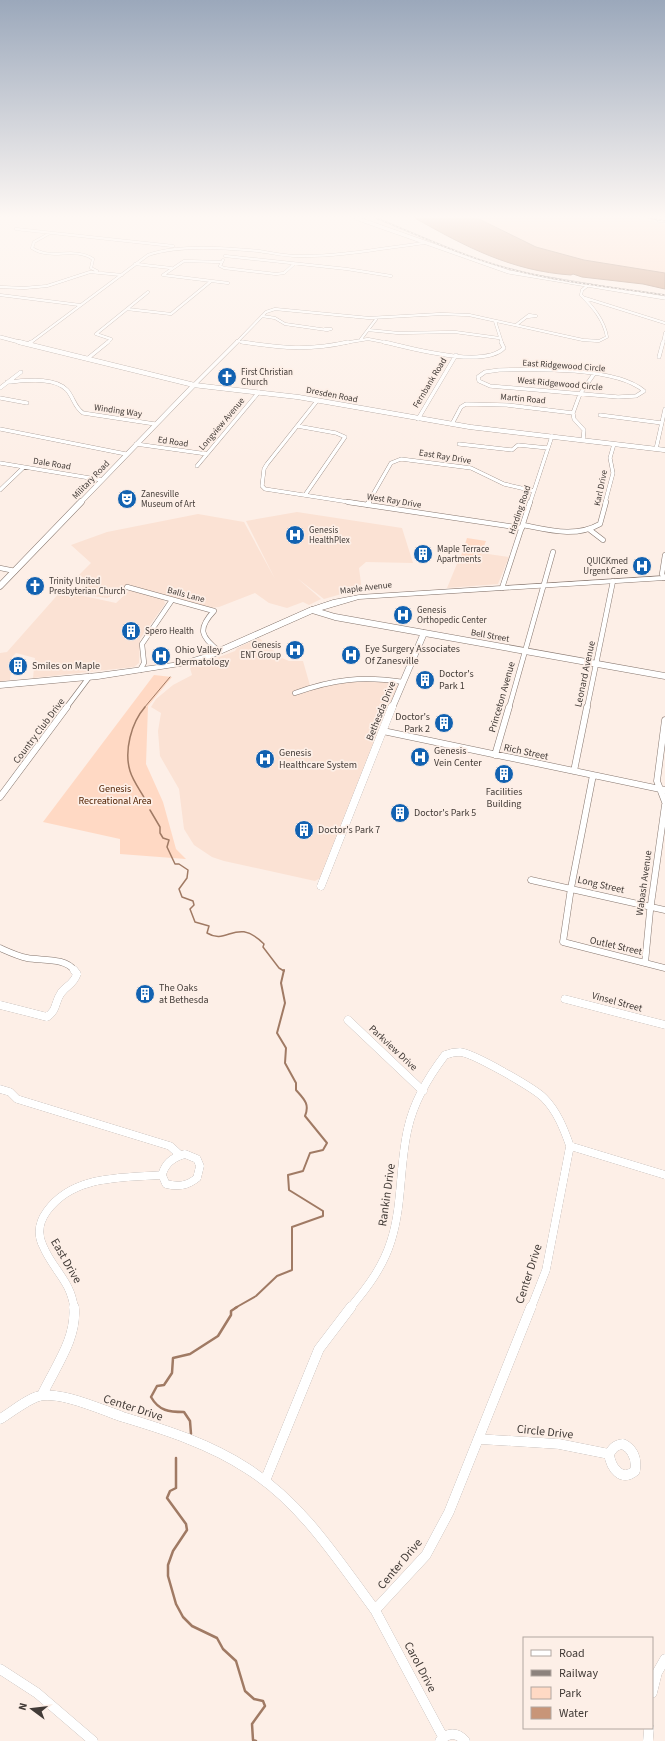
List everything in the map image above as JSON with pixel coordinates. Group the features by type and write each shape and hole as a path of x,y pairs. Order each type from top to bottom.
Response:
{"main road":[{"name":"Maple Avenue","path":"0,688 52,682 142,667 152,669 188,662 219,651 312,610 331,604 372,596 664,578"},
{"name":"Maple Avenue","path":"0,685 52,679 58,680"}],"street":[{"path":"34,299 80,305"},
{"path":"28,344 88,299"},
{"path":"87,359 112,339 96,334 139,299"},
{"path":"127,309 171,314 189,299"},
{"path":"194,384 268,310 280,308 377,318 454,314 516,325 588,342 604,340 607,334 594,308 584,299"},
{"path":"589,299 665,324"},
{"path":"262,316 275,318 285,324 325,329"},
{"path":"516,325 527,317"},
{"path":"361,339 377,318"},
{"path":"237,341 303,348 333,346 361,339 378,340 431,353 456,356 484,356 501,353 504,348 495,321"},
{"path":"368,330 398,333 455,332 500,338"},
{"path":"659,357 665,333"},
{"name":"Dresden Road","path":"0,338 194,384 259,392 452,424 665,450"},
{"name":"Fernbank Road","path":"418,419 456,356"},
{"name":"East Ridgewood Circle","path":"478,377 485,372 499,370 535,370 594,374 628,380 642,387 643,393"},
{"path":"0,388 21,372"},
{"path":"583,440 584,430 574,419 573,413 580,394 594,374"},
{"name":"West Ridgewood Circle","path":"478,377 481,383 490,386 629,397 643,393"},
{"name":"Winding Way","path":"7,382 56,384 67,390 77,408 83,413 155,424"},
{"name":"Military Road","path":"0,586 194,384"},
{"name":"Longview Avenue","path":"197,466 259,392"},
{"path":"0,398 27,403"},
{"path":"305,496 345,438 336,433 297,426 317,401"},
{"name":"Martin Road","path":"452,424 461,406 466,404 507,405 573,413"},
{"path":"656,449 663,424 665,409"},
{"path":"600,415 663,424"},
{"name":"West Ray Drive","path":"297,426 265,467 262,486 264,488 305,496 522,527"},
{"path":"0,429 32,434 55,441 102,451 126,454"},
{"name":"Harding Road","path":"502,588 552,436"},
{"name":"Ed Road","path":"136,444 207,454"},
{"path":"459,444 512,450 518,444 548,448"},
{"name":"Karl Drive","path":"590,530 600,524 603,517 613,473 610,458 614,444"},
{"name":"East Ray Drive","path":"367,505 391,463 397,460 409,459 471,468 501,483 534,491"},
{"name":"Dale Road","path":"0,463 102,480"},
{"path":"0,490 24,468"},
{"path":"522,527 567,532 590,530 603,540"},
{"name":"Princeton Avenue","path":"495,755 553,552"},
{"path":"664,578 662,574 665,555"},
{"path":"0,568 15,571"},
{"name":"Leonard Avenue","path":"574,771 613,581"},
{"name":"Balls Lane","path":"127,587 214,611 204,622 202,632 204,638 219,651"},
{"path":"142,667 142,644 146,636 172,600"},
{"path":"330,616 328,611 331,604"},
{"name":"Bell Street","path":"312,610 330,616 665,676"},
{"name":"Bethesda Drive","path":"321,886 424,633"},
{"name":"Country Club Drive","path":"0,796 90,676"},
{"path":"295,693 330,681 355,678 375,677 403,682"},
{"path":"665,720 657,781 658,789 663,794 665,802"},
{"name":"Rich Street","path":"383,731 665,790"},
{"path":"571,888 593,775"},
{"name":"Wabash Avenue","path":"646,963 651,907 665,805"},
{"name":"Long Street","path":"531,880 665,910"},
{"name":"Outlet Street","path":"571,888 562,942 665,968"},
{"path":"0,948 26,958 64,964 74,969 77,974 74,982 61,993 54,1012 48,1017 42,1017 0,1005"},
{"name":"Vinsel Street","path":"565,999 665,1025"},
{"name":"Parkview Drive","path":"348,1020 424,1090"},
{"name":"Rankin Drive","path":"265,1481 319,1349 328,1335 365,1291 388,1251 395,1225 408,1126 412,1113 445,1055 456,1052 466,1054 520,1080 539,1092 556,1111 562,1122 570,1146"},
{"path":"0,1089 10,1092 17,1099 170,1146 180,1155"},
{"path":"570,1146 665,1175"},
{"name":"Center Drive","path":"42,1395 61,1398 174,1435 221,1454 265,1481 306,1521 375,1610 426,1556 449,1512 546,1270 570,1146"},
{"path":"185,1154 197,1159 200,1170 195,1181 183,1186 172,1186 166,1184 162,1176 166,1164 180,1155 185,1154"},
{"name":"East Drive","path":"42,1395 67,1347 74,1312 70,1290 66,1279 44,1248 40,1239 39,1229 41,1220 46,1210 54,1201 67,1192 85,1184 162,1176"},
{"path":"0,1419 37,1396 42,1395"},
{"name":"Circle Drive","path":"478,1439 559,1444 609,1454"},
{"name":"Carol Drive","path":"375,1610 441,1739 453,1733 459,1735 465,1741"},
{"path":"653,1689 657,1673 665,1659"},
{"path":"0,1669 17,1678 47,1699 93,1741"},
{"path":"648,1741 649,1729"}],"shaded area":[{"path":"297,512 402,528 413,563 366,562 359,568 362,591 345,593 324,599 297,578 321,599 309,605 303,602 287,608 269,603 255,593 219,607 209,608 128,585 121,592 107,598 92,596 75,579 91,563 71,545 107,532 198,514 244,522 275,579 246,521"},
{"path":"481,553 509,557 498,584 447,588 459,559 478,562"},
{"path":"130,590 164,600 165,604 140,639 139,663 134,667 33,678 35,658 16,653 12,657 10,680 0,682 0,653 7,652 61,591 116,603"},
{"name":"Genesis Healthcare System","path":"259,638 282,658 289,661 303,661 311,689 357,679 396,683 398,685 380,726 379,734 322,877 315,881 224,861 212,857 194,845 184,829 179,789 160,756 158,731 161,713 151,707 156,699 173,685 192,675 190,668 235,651 237,648"}],"green space":[{"path":"467,538 486,541 479,559 461,556"},
{"name":"Genesis Recreational Area","path":"154,675 172,677 148,706 146,764 163,802 176,849 186,859 120,854 120,839 43,822"}],"waterway":[{"path":"144,708 170,677"},
{"path":"145,707 136,721 128,746 128,763 131,775 145,799"},
{"path":"150,810 160,827 160,833 163,838 169,840 167,847 175,864 179,864 188,870 187,878 179,889 182,897 193,901 194,905 190,909 195,922 209,926 207,933 214,936 239,932 246,932 254,936 264,944 263,947 279,968 284,971"},
{"path":"235,1308 256,1296 277,1276 292,1270 292,1227 323,1216 323,1211 289,1190 288,1175 303,1171 310,1153 323,1150 327,1143 305,1116 307,1108 304,1099 296,1090 296,1083 285,1063 286,1048 277,1033 285,1003 281,983 284,971"},
{"path":"191,1434 190,1421 184,1412 165,1410 157,1405 151,1397 157,1386 164,1385 172,1373 173,1358 190,1354 218,1336 231,1315 231,1311 237,1307"},
{"path":"176,1458 176,1488 170,1491 167,1498 186,1524 187,1530 173,1551 168,1565 168,1576 176,1604 183,1617 192,1626 217,1638 223,1649 236,1661 245,1691 254,1699 263,1701 265,1706 252,1724 253,1740 256,1741"}],"place":[{"name":"First Christian Church","path":"227,377"},
{"name":"Zanesville Museum of Art","path":"127,499"},
{"name":"Genesis HealthPlex","path":"295,535"},
{"name":"Maple Terrace Apartments","path":"423,554"},
{"name":"QUICKmed Urgent Care","path":"642,566"},
{"name":"Trinity United Presbyterian Church","path":"35,586"},
{"name":"Genesis Orthopedic Center","path":"403,615"},
{"name":"Spero Health","path":"131,631"},
{"name":"Genesis ENT Group","path":"295,650"},
{"name":"Eye Surgery Associates Of Zanesville","path":"351,655"},
{"name":"Ohio Valley Dermatology","path":"161,656"},
{"name":"Smiles on Maple","path":"18,666"},
{"name":"Doctor's Park 1","path":"425,680"},
{"name":"Doctor's Park 2","path":"444,723"},
{"name":"Genesis Vein Center","path":"420,757"},
{"name":"Genesis Healthcare System","path":"265,759"},
{"name":"Facilities Building","path":"504,774"},
{"name":"Doctor's Park 5","path":"400,813"},
{"name":"Doctor's Park 7","path":"304,830"},
{"name":"The Oaks at Bethesda","path":"145,994"}]}
